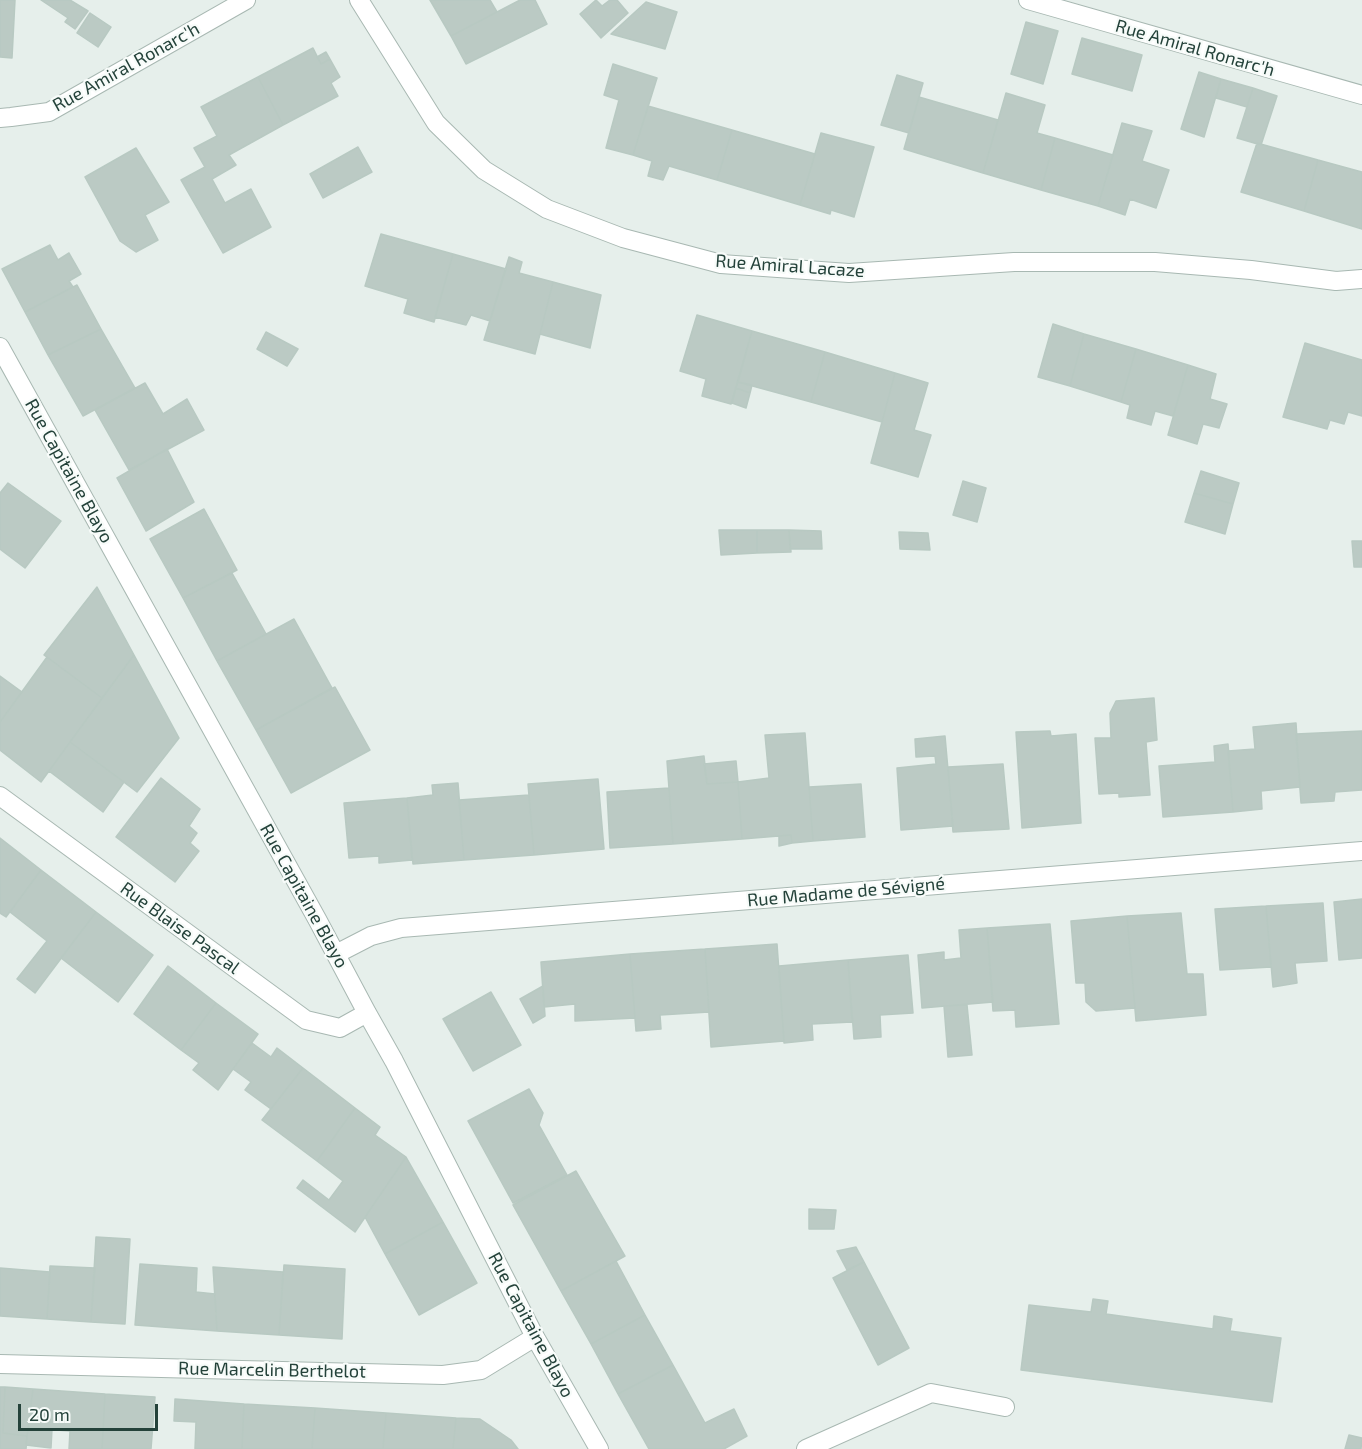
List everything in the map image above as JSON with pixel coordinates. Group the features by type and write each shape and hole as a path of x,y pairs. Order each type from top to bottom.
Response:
{"street":[{"name":"Rue Amiral Ronarc'h","path":"0,118 49,111 246,0"},
{"name":"Rue Amiral Lacaze","path":"359,0 436,123 484,170 547,209 623,238 722,264 849,273 1014,261 1143,262 1251,270 1336,281 1362,279"},
{"name":"Rue Amiral Ronarc'h","path":"1028,0 1362,95"},
{"name":"Rue Capitaine Blayo","path":"0,347 336,954 394,1061 534,1337 599,1449"},
{"name":"Rue Blaise Pascal","path":"0,796 306,1020 340,1028 367,1013"},
{"name":"Rue Madame de Sévigné","path":"336,954 371,936 401,928 1362,850"},
{"name":"Rue Marcelin Berthelot","path":"0,1364 443,1375 481,1370 534,1337"},
{"path":"806,1449 931,1393 1005,1407"}],"building":[{"path":"0,0 15,0 12,58 0,57"},
{"path":"41,0 70,0 88,11 75,29 65,22 68,18"},
{"path":"430,0 490,0 497,12 451,36"},
{"path":"520,0 535,0 547,24 466,64 451,36"},
{"path":"596,0 602,6 610,0 617,0 628,13 601,38 580,14"},
{"path":"646,2 677,12 665,49 611,34"},
{"path":"90,13 111,27 98,47 77,33"},
{"path":"1026,22 1058,31 1043,84 1011,74"},
{"path":"1082,38 1142,55 1132,91 1072,74"},
{"path":"313,48 321,64 330,59 340,77 331,83 338,96 283,125 258,77"},
{"path":"326,52 330,59 321,64 317,57"},
{"path":"613,64 657,78 633,155 606,148 619,100 604,95"},
{"path":"1199,72 1221,79 1204,137 1181,129"},
{"path":"897,75 923,83 909,133 881,125"},
{"path":"258,77 283,125 229,155 236,165 212,179 225,203 251,189 271,227 223,253 181,180 205,167 194,148 217,136 201,107"},
{"path":"1221,79 1253,88 1247,107 1216,98"},
{"path":"1253,88 1277,96 1261,145 1237,138"},
{"path":"1006,93 1045,105 1037,133 1055,138 1041,190 983,173"},
{"path":"919,97 998,120 983,173 904,149"},
{"path":"648,106 732,130 717,180 669,166 663,180 648,176 652,161 633,155"},
{"path":"1122,123 1152,131 1142,161 1169,170 1156,208 1130,199 1125,215 1098,206"},
{"path":"732,130 815,154 800,205 717,180"},
{"path":"821,133 874,147 854,217 831,210 830,214 800,205"},
{"path":"1055,138 1113,155 1098,206 1041,190"},
{"path":"1257,143 1318,160 1304,211 1241,192"},
{"path":"358,147 372,172 323,198 310,174"},
{"path":"136,148 169,202 145,215 158,240 136,252 120,241 85,177"},
{"path":"1318,160 1362,172 1362,229 1304,211"},
{"path":"381,234 453,254 434,322 404,313 408,299 365,286"},
{"path":"50,245 58,260 69,253 81,274 69,281 73,287 25,312 2,269"},
{"path":"453,254 506,269 490,321 471,315 466,325 435,317"},
{"path":"509,257 522,262 519,273 553,282 535,354 484,340"},
{"path":"553,282 601,295 590,348 540,334"},
{"path":"77,285 101,329 48,355 25,312"},
{"path":"697,315 752,331 731,404 702,396 706,379 680,371"},
{"path":"1053,324 1084,334 1070,386 1038,377"},
{"path":"101,329 135,388 83,416 48,355"},
{"path":"752,331 825,352 811,402 738,382"},
{"path":"266,332 298,349 287,366 257,349"},
{"path":"1084,334 1136,349 1121,402 1070,386"},
{"path":"1305,343 1362,360 1362,416 1348,412 1344,424 1330,420 1327,429 1283,417"},
{"path":"1136,349 1188,365 1173,416 1155,411 1151,425 1127,418 1130,405 1121,402"},
{"path":"825,352 895,373 882,422 811,402"},
{"path":"1188,365 1216,374 1210,399 1227,404 1219,428 1203,424 1197,444 1168,435"},
{"path":"895,373 928,383 914,430 931,435 918,477 871,463"},
{"path":"738,382 752,385 750,393 736,388"},
{"path":"145,383 163,414 187,399 204,430 129,470 95,410"},
{"path":"736,388 750,393 746,408 732,403"},
{"path":"167,449 194,502 146,531 117,478"},
{"path":"1201,471 1239,483 1233,504 1194,493"},
{"path":"963,481 986,488 977,522 953,515"},
{"path":"8,483 61,521 25,568 0,549 0,493"},
{"path":"1194,493 1233,504 1225,534 1185,522"},
{"path":"204,509 237,570 183,598 150,539"},
{"path":"719,530 757,530 757,553 721,555"},
{"path":"757,530 789,530 791,552 757,553"},
{"path":"789,530 821,531 822,549 790,549"},
{"path":"899,532 928,533 930,550 900,549"},
{"path":"1352,541 1362,541 1362,567 1354,567"},
{"path":"232,573 266,634 217,661 183,598"},
{"path":"97,587 134,655 102,698 44,655"},
{"path":"294,619 332,688 256,730 217,661"},
{"path":"134,655 179,738 137,792 70,742"},
{"path":"47,657 102,698 41,782 0,750 0,722"},
{"path":"0,676 22,692 0,722"},
{"path":"335,687 370,750 291,793 256,730"},
{"path":"1154,698 1157,740 1146,742 1150,795 1119,797 1119,793 1099,794 1095,738 1111,738 1110,713 1116,701"},
{"path":"1296,723 1300,787 1261,791 1262,809 1233,812 1228,751 1255,749 1253,727"},
{"path":"1050,731 1051,736 1076,734 1081,823 1022,828 1016,732"},
{"path":"1362,731 1362,790 1335,792 1334,801 1301,803 1296,734"},
{"path":"805,733 813,841 792,843 791,835 742,839 738,782 769,778 765,735"},
{"path":"945,736 953,826 901,830 897,768 936,764 935,756 916,757 915,739"},
{"path":"70,742 124,782 103,812 49,771"},
{"path":"1228,744 1233,812 1163,817 1159,766 1215,762 1214,746"},
{"path":"704,756 707,784 738,782 742,839 673,844 667,761"},
{"path":"736,761 738,782 707,784 704,764"},
{"path":"1003,764 1009,829 953,832 948,767"},
{"path":"161,778 200,809 189,826 197,833 190,843 199,851 175,882 116,837"},
{"path":"598,779 604,849 534,855 528,784"},
{"path":"458,783 464,860 413,864 407,798 433,795 432,785"},
{"path":"861,784 865,837 813,841 809,787"},
{"path":"669,788 673,844 610,848 607,792"},
{"path":"529,795 534,855 464,860 459,800"},
{"path":"407,798 412,860 379,863 379,856 349,858 344,803"},
{"path":"791,835 792,843 779,846 779,836"},
{"path":"0,838 41,870 6,917 0,913"},
{"path":"41,870 96,912 35,993 17,979 47,941 10,912"},
{"path":"1362,899 1362,958 1339,960 1334,902"},
{"path":"1323,903 1327,961 1295,963 1297,983 1273,987 1266,906"},
{"path":"1266,906 1271,967 1220,970 1215,909"},
{"path":"96,912 153,955 118,1002 61,958"},
{"path":"1181,913 1187,974 1203,974 1206,1015 1136,1021 1127,916"},
{"path":"1127,916 1135,1008 1096,1011 1086,1002 1085,983 1076,983 1071,921"},
{"path":"1050,924 1059,1024 1016,1027 1015,1010 993,1011 987,928"},
{"path":"987,928 993,1002 922,1008 918,955 944,952 944,960 961,958 959,930"},
{"path":"777,944 784,1041 711,1047 705,949"},
{"path":"705,949 709,1012 660,1015 661,1029 636,1031 630,954"},
{"path":"630,954 635,1018 575,1021 575,1004 544,1007 541,962"},
{"path":"908,955 913,1013 880,1015 881,1037 854,1039 848,960"},
{"path":"848,960 852,1022 812,1024 813,1040 784,1043 779,966"},
{"path":"168,966 216,1003 181,1050 134,1014"},
{"path":"543,986 545,1016 533,1023 520,999"},
{"path":"491,992 521,1045 473,1071 443,1019"},
{"path":"216,1003 258,1034 218,1090 193,1070 199,1063 181,1050"},
{"path":"967,1005 972,1055 948,1057 944,1006"},
{"path":"252,1043 271,1057 277,1048 303,1068 271,1109 245,1090 251,1082 233,1069"},
{"path":"303,1068 355,1108 317,1161 262,1120"},
{"path":"529,1089 543,1113 539,1125 567,1175 513,1203 468,1121"},
{"path":"355,1108 380,1127 375,1135 406,1157 355,1232 297,1188 303,1180 329,1200 343,1181 317,1161"},
{"path":"406,1157 443,1222 385,1254 365,1217"},
{"path":"576,1171 625,1256 561,1291 513,1205"},
{"path":"809,1209 836,1210 834,1229 809,1229"},
{"path":"443,1222 477,1283 419,1315 385,1254"},
{"path":"96,1237 130,1239 125,1324 91,1322"},
{"path":"856,1247 864,1262 847,1270 837,1251"},
{"path":"616,1261 645,1315 591,1344 561,1291"},
{"path":"864,1262 909,1348 878,1365 833,1278"},
{"path":"140,1264 197,1268 196,1292 215,1294 217,1331 135,1325"},
{"path":"284,1265 345,1269 342,1339 279,1335"},
{"path":"50,1266 95,1268 91,1322 47,1319"},
{"path":"213,1267 283,1272 279,1335 217,1331"},
{"path":"0,1268 50,1272 47,1319 0,1316"},
{"path":"1093,1299 1108,1301 1106,1314 1213,1329 1214,1316 1232,1319 1230,1331 1281,1338 1272,1402 1021,1370 1029,1305 1091,1312"},
{"path":"645,1315 673,1365 618,1394 591,1344"},
{"path":"673,1365 705,1423 734,1409 747,1436 724,1449 649,1449 618,1394"},
{"path":"0,1387 5,1387 3,1433 27,1436 26,1449 0,1449"},
{"path":"5,1387 33,1389 27,1436 3,1433"},
{"path":"33,1389 105,1394 102,1449 69,1449 70,1431 28,1428"},
{"path":"105,1394 155,1397 151,1449 102,1449"},
{"path":"175,1399 244,1404 242,1449 195,1449 196,1422 174,1421"},
{"path":"244,1404 315,1408 312,1449 242,1449"},
{"path":"315,1408 386,1413 383,1449 312,1449"},
{"path":"386,1413 456,1418 453,1449 383,1449"},
{"path":"456,1418 480,1419 511,1440 518,1449 453,1449"},
{"path":"28,1428 52,1429 51,1448 26,1445"},
{"path":"1349,1435 1362,1438 1361,1449 1345,1449"}]}
